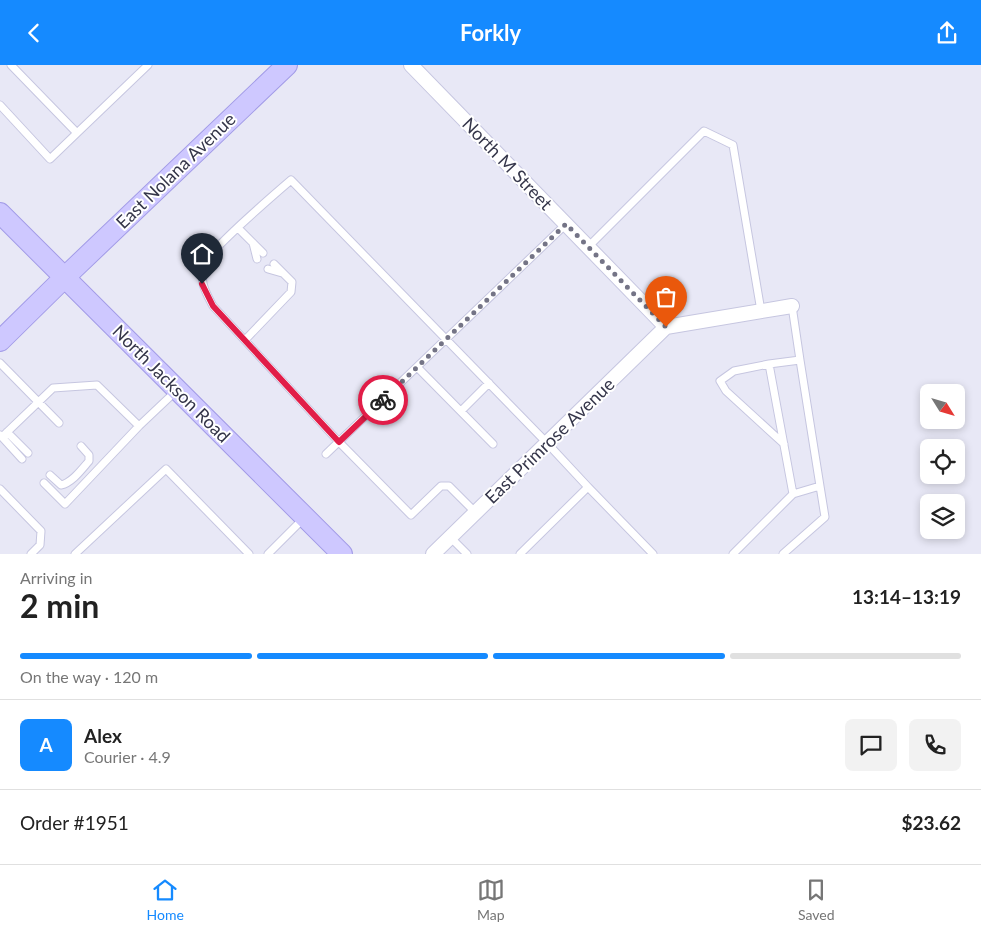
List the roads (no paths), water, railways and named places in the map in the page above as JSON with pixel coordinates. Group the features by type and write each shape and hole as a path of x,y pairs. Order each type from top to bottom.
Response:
{"main road":[{"name":"East Nolana Avenue","path":"0,341 288,65"},
{"name":"North Jackson Road","path":"0,213 342,554"}],"street":[{"name":"North M Street","path":"412,65 666,327"},
{"path":"666,327 792,306"},
{"name":"East Primrose Avenue","path":"434,554 666,327"}],"lane":[{"path":"11,65 77,133"},
{"path":"0,105 50,159 148,65"},
{"path":"588,247 704,131 733,145 761,311"},
{"path":"476,513 449,486 441,485 411,515 339,442 213,306 202,284 203,263 224,241 291,180 548,443 653,554"},
{"path":"326,455 566,224"},
{"path":"238,228 262,255"},
{"path":"244,340 291,292 292,282 272,265"},
{"path":"783,554 825,517 792,306"},
{"path":"784,444 726,391 720,381 734,371 800,360"},
{"path":"0,363 59,423"},
{"path":"769,364 793,494"},
{"path":"417,367 493,444"},
{"path":"461,411 489,383"},
{"path":"3,434 53,388 97,385 139,426"},
{"path":"44,483 65,504 139,426 177,390"},
{"path":"3,434 28,453"},
{"path":"3,434 22,459"},
{"path":"50,475 61,485 66,484 81,470 89,461 89,455 81,446"},
{"path":"75,554 166,469 249,554"},
{"path":"732,554 793,494 820,485"},
{"path":"520,554 588,487"},
{"path":"0,489 41,531 40,545 31,554"},
{"path":"268,554 305,517"},
{"path":"450,537 467,554"}]}
